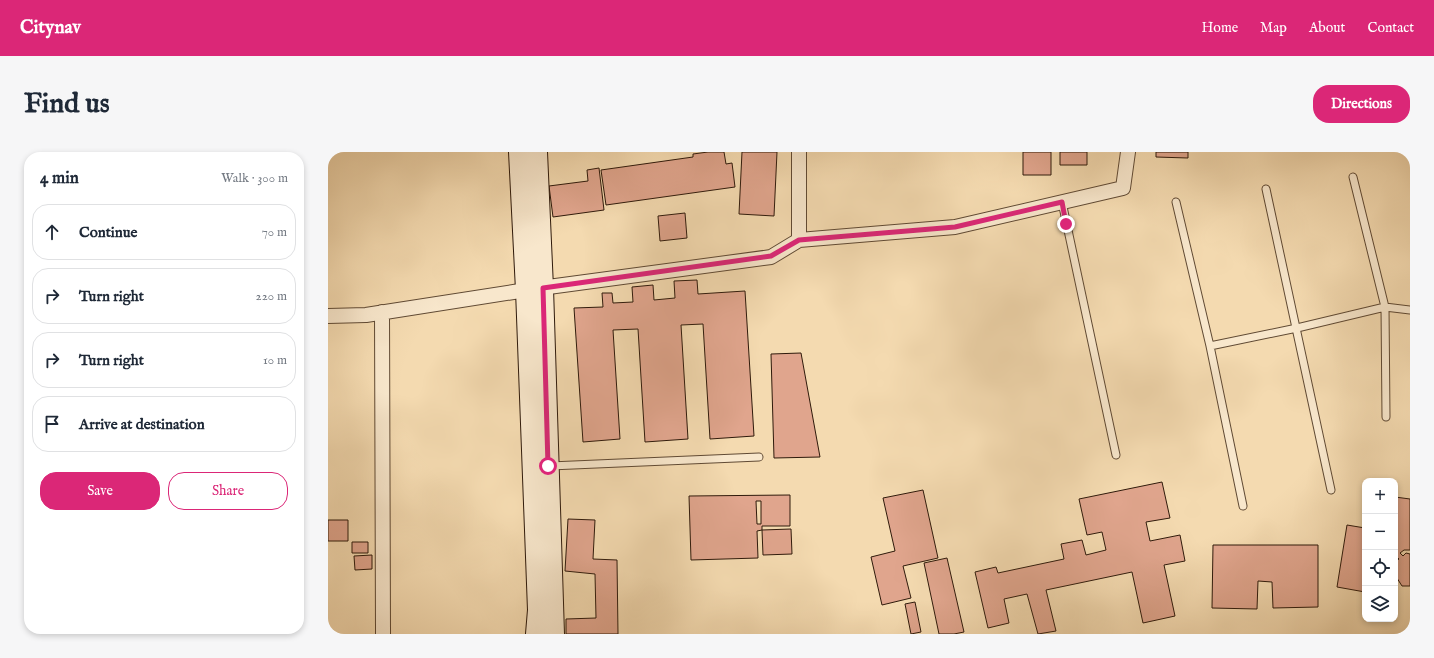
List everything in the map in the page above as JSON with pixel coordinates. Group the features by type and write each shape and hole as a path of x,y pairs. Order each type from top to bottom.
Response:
{"street":[{"path":"519,152 535,289 548,466 554,634"},
{"path":"536,152 535,289 538,602 536,634"},
{"path":"799,152 799,240"},
{"path":"328,316 366,315 535,289 771,256 799,240 955,227 1123,188 1128,152"},
{"path":"382,312 384,634"}],"lane":[{"path":"1353,177 1385,307 1386,417"},
{"path":"1266,189 1331,490"},
{"path":"1062,202 1116,455"},
{"path":"1176,202 1210,346 1243,506"},
{"path":"1210,346 1297,328 1385,307 1410,310"},
{"path":"548,466 758,457"}],"building":[{"path":"724,152 726,164 732,163 735,187 606,205 601,170 693,157 693,154"},
{"path":"742,152 777,152 774,216 739,214"},
{"path":"1023,152 1051,152 1051,175 1023,175"},
{"path":"1060,152 1087,152 1087,165 1060,165"},
{"path":"1156,152 1188,152 1188,158 1156,157"},
{"path":"599,168 604,210 553,217 549,186 588,181 587,170"},
{"path":"685,213 687,238 660,241 658,216"},
{"path":"697,280 698,294 745,291 754,436 710,439 703,324 681,325 688,439 645,442 638,329 613,330 620,439 583,442 574,308 603,307 602,293 612,293 613,303 633,302 632,287 653,285 654,300 675,298 674,281"},
{"path":"801,353 820,457 774,458 771,354"},
{"path":"1162,482 1170,518 1146,522 1150,541 1180,535 1185,561 1164,565 1175,616 1143,623 1132,572 1046,590 1056,631 1038,634 1027,594 1004,599 1009,623 988,628 975,572 996,567 998,573 1064,559 1061,544 1082,540 1086,555 1106,550 1102,532 1087,535 1079,499"},
{"path":"923,490 938,558 903,566 911,598 882,605 871,557 895,551 883,498"},
{"path":"790,495 790,526 762,526 762,530 757,531 758,558 691,560 689,496","holes":["756,501 761,501 761,524 757,524"]},
{"path":"1398,497 1410,499 1410,550 1404,550 1400,553 1403,556 1406,553 1410,554 1410,586 1402,586 1398,580"},
{"path":"568,519 595,520 593,559 617,560 618,634 566,634 566,619 596,618 595,574 565,571"},
{"path":"328,520 348,520 348,541 328,541"},
{"path":"1347,525 1362,528 1362,591 1337,587"},
{"path":"791,529 792,554 763,555 762,530"},
{"path":"352,542 368,542 368,553 352,553"},
{"path":"1213,545 1318,545 1318,607 1273,608 1272,582 1258,581 1257,609 1212,608"},
{"path":"372,555 372,569 355,570 354,556"},
{"path":"947,558 964,632 939,634 924,563"},
{"path":"915,602 921,632 911,634 905,604"}],"route":[{"path":"548,466 543,288 771,256 799,240 955,227 1062,202 1066,224"}]}
